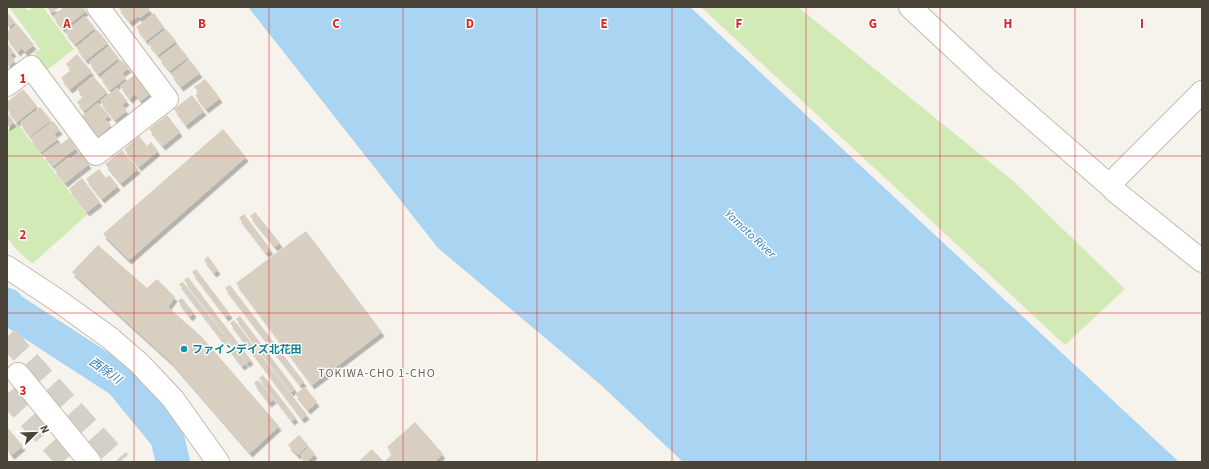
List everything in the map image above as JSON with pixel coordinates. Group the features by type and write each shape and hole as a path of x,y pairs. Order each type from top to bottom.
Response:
{"street":[{"path":"7,85 31,68 96,154 167,99 98,7"},
{"path":"910,7 986,78 1116,192 1202,261"},
{"path":"1109,185 1200,99"},
{"path":"7,267 60,302 110,338 139,363 173,399 218,462"},
{"path":"18,374 90,462"}],"green space":[{"path":"9,7 24,7 28,11 34,7 43,7 74,49 47,70 34,53 40,49"},
{"path":"701,7 798,7 1012,180 1125,289 1065,345"},
{"path":"17,123 87,215 32,264 14,247 7,237 7,131"}],"water":[{"name":"Yamato River","path":"248,7 690,7 1179,462 683,462 601,385 438,248"}],"building":[{"path":"47,7 60,7 51,13"},
{"path":"64,7 71,7 72,9 74,7 83,7 86,11 63,29 53,16"},
{"path":"118,7 148,7 150,10 140,18 138,16 130,22"},
{"path":"7,12 15,22 7,28"},
{"path":"154,13 164,27 146,41 136,27"},
{"path":"85,16 95,28 75,44 65,32"},
{"path":"17,24 34,45 25,52 22,48 18,52 7,38 7,32"},
{"path":"166,29 176,41 158,55 148,43"},
{"path":"97,30 108,43 86,60 76,47"},
{"path":"7,43 14,52 10,55 15,61 7,67"},
{"path":"177,44 188,57 170,71 159,58"},
{"path":"109,46 119,58 98,74 89,62"},
{"path":"77,54 92,72 70,89 61,78 71,70 66,64"},
{"path":"189,59 200,73 181,87 171,74"},
{"path":"121,60 129,68 122,73 126,78 110,90 100,77"},
{"path":"137,73 152,92 141,101 135,94 130,99 120,86"},
{"path":"93,76 107,92 84,111 77,102 83,97 77,89"},
{"path":"205,79 220,98 206,109 195,95 199,93 194,87"},
{"path":"117,88 127,101 122,105 127,111 115,120 100,101"},
{"path":"23,89 37,106 17,122 7,109 7,102"},
{"path":"192,95 204,111 186,125 174,109"},
{"path":"98,103 109,115 105,119 111,125 99,136 82,116"},
{"path":"40,107 51,120 30,136 20,123"},
{"path":"7,113 14,122 7,127"},
{"path":"167,115 180,132 163,146 149,129"},
{"path":"53,121 60,130 54,134 58,139 41,152 30,138"},
{"path":"223,129 246,157 129,260 103,234"},
{"path":"139,136 147,146 151,142 158,151 139,167 124,149"},
{"path":"69,138 76,148 53,166 43,154 58,143 60,145"},
{"path":"122,150 138,169 121,183 105,164"},
{"path":"80,152 89,164 65,183 54,169 69,157 71,159"},
{"path":"99,169 106,178 109,175 118,186 102,199 86,179"},
{"path":"82,178 100,202 87,212 69,189"},
{"path":"255,212 280,243 275,247 250,216"},
{"path":"244,214 271,250 266,253 239,218"},
{"path":"306,231 382,332 312,385 236,283"},
{"name":"ファインデイズ北花田","path":"98,245 147,288 157,279 175,297 168,307 201,336 279,426 250,453 171,362 72,272"},
{"path":"208,256 218,270 214,273 204,260"},
{"path":"196,269 230,314 226,317 192,272"},
{"path":"188,277 251,360 247,363 184,280"},
{"path":"183,282 246,363 242,366 179,284"},
{"path":"230,285 304,382 300,385 225,288"},
{"path":"182,298 194,313 190,317 178,301"},
{"path":"240,316 295,389 291,392 236,319"},
{"path":"234,320 307,415 302,419 230,323"},
{"path":"263,375 296,418 292,421 259,378"},
{"path":"258,380 274,399 269,403 254,383"},
{"path":"305,387 317,402 308,410 295,394"},
{"path":"415,422 443,454 434,462 384,462 392,454 387,447"},
{"path":"7,427 23,446 12,455 7,449"},
{"path":"299,435 308,445 298,455 288,445"},
{"path":"309,447 315,454 306,462 300,455"},
{"path":"372,449 384,462 358,462"}],"waterway":[{"name":"西除川","path":"7,305 10,309 121,381 167,437 173,462"}],"tunnel":[{"path":"7,337 120,462"},
{"path":"7,394 68,462"}],"place":[{"name":"ファインデイズ北花田","path":"184,349"}],"district":[{"name":"TOKIWA-CHO 1-CHO","path":"377,373"}]}
